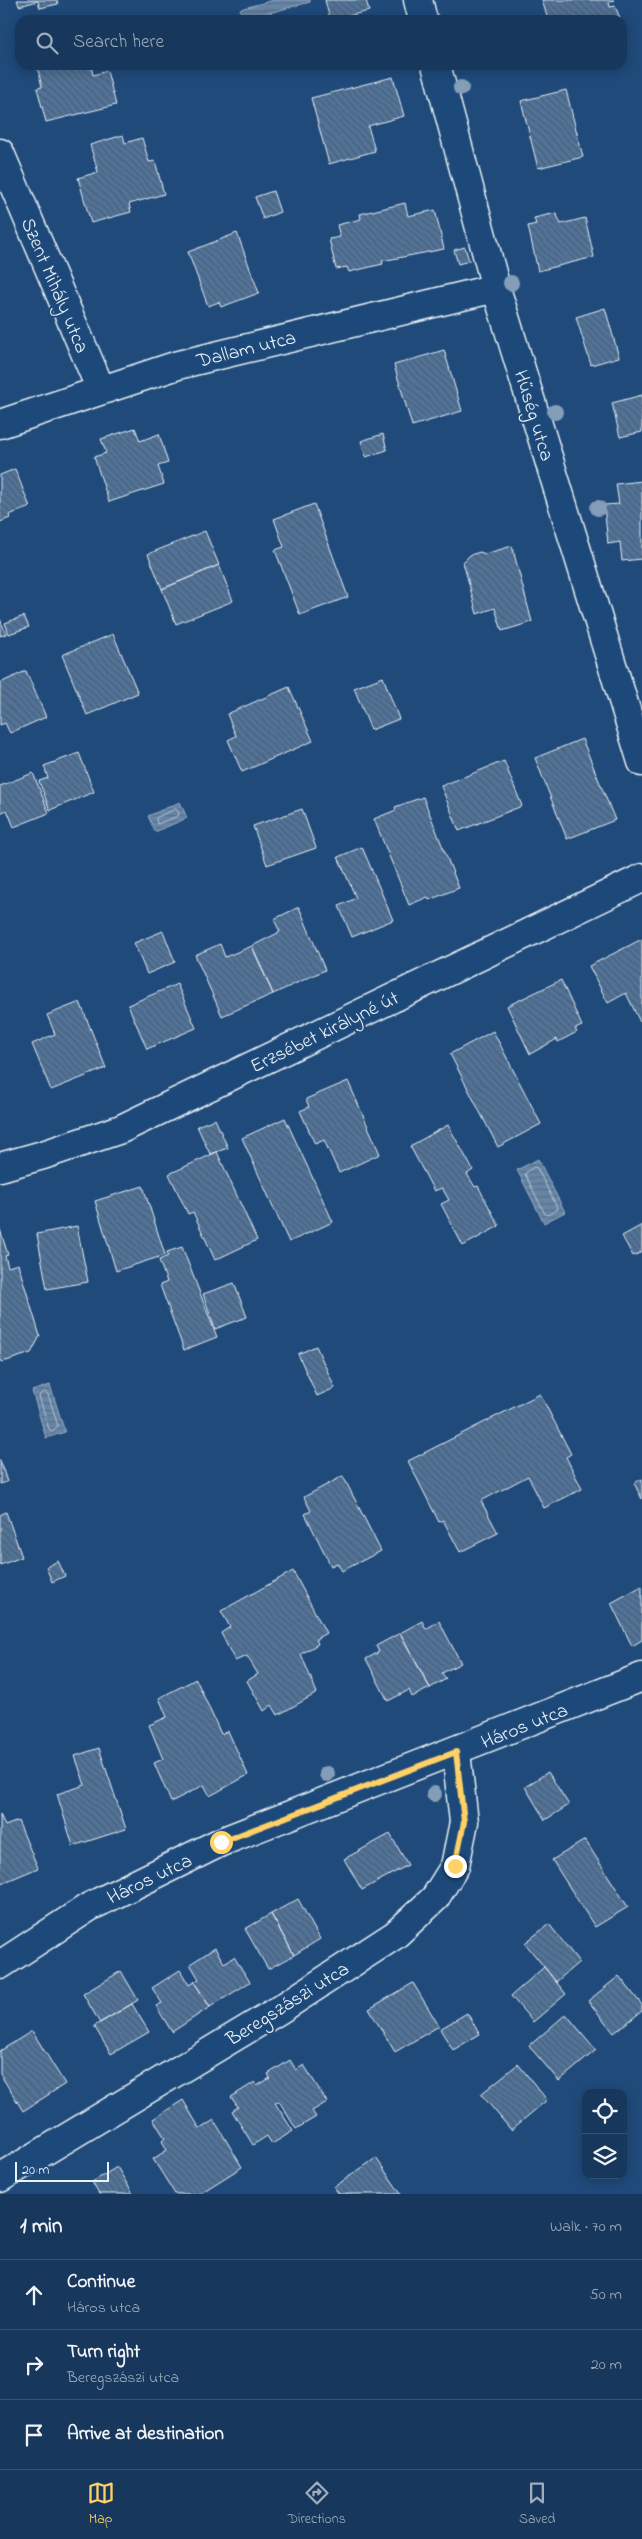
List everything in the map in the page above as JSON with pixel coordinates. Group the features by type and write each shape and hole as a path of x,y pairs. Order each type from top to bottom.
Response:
{"street":[{"path":"418,0 422,15"},
{"name":"Hűség utca","path":"437,70 496,288 642,762"},
{"name":"Szent Mihály utca","path":"0,153 100,390"},
{"name":"Dallam utca","path":"0,424 178,364 496,288"},
{"name":"Erzsébet királyné út","path":"0,1167 43,1155 121,1128 642,878"},
{"name":"Háros utca","path":"0,1964 89,1907 221,1842 642,1678"},
{"name":"Beregszászi utca","path":"0,2178 279,2010 395,1935 435,1898 455,1866 464,1822 456,1752"}],"water":[{"path":"274,0 310,0 310,2 262,15 242,15 240,9"},
{"path":"180,802 187,818 155,832 148,816"},
{"path":"538,1159 565,1212 544,1223 517,1170"},
{"path":"50,1385 65,1432 46,1438 32,1391"}],"building":[{"path":"17,0 57,0 58,4 40,8 38,1 19,6"},
{"path":"325,0 366,0 369,11 352,15 329,15"},
{"path":"542,0 614,0 609,2 610,7 615,6 619,15 546,15"},
{"path":"38,70 92,70 93,75 107,71 116,105 46,122 37,88 42,87"},
{"path":"393,77 404,116 368,126 375,151 329,164 311,98"},
{"path":"566,90 583,157 538,168 521,101"},
{"path":"123,135 125,143 142,138 149,162 155,161 164,194 129,204 131,212 91,223 78,178 98,172 90,145"},
{"path":"273,191 280,212 263,219 255,197"},
{"path":"405,203 408,216 435,210 444,249 382,261 383,264 349,272 347,267 336,269 329,239 340,237 337,225 361,219 360,214"},
{"path":"556,213 561,224 585,218 594,257 538,271 528,226 536,224 534,218"},
{"path":"237,233 259,293 221,307 219,302 208,306 188,252"},
{"path":"465,247 469,261 458,264 454,250"},
{"path":"605,308 619,357 591,365 576,317"},
{"path":"444,350 462,411 412,426 394,365"},
{"path":"642,395 642,432 620,437 612,403"},
{"path":"135,428 140,441 159,434 168,463 158,466 164,484 109,502 94,457 106,453 101,439"},
{"path":"383,434 387,450 366,457 361,441"},
{"path":"15,469 30,507 9,515 10,518 0,522 0,475"},
{"path":"642,481 642,559 622,561 620,542 608,544 604,505 619,504 616,484"},
{"path":"314,504 348,597 300,615 275,550 284,547 274,519"},
{"path":"205,531 219,565 162,589 148,554"},
{"path":"512,546 532,622 502,631 495,608 477,614 463,562 470,555 480,552 485,554"},
{"path":"219,565 233,601 176,624 162,589"},
{"path":"24,616 29,627 9,634 5,623"},
{"path":"0,619 6,634 0,636"},
{"path":"113,634 138,693 87,715 62,655"},
{"path":"26,671 46,717 10,733 5,723 0,725 0,683"},
{"path":"383,677 399,719 371,730 354,688"},
{"path":"289,687 313,741 242,772 228,740 236,736 227,714"},
{"path":"582,739 615,820 567,839 535,758"},
{"path":"79,753 94,792 50,810 39,781 48,778 44,766"},
{"path":"504,761 522,806 459,831 441,786"},
{"path":"33,773 49,813 14,827 7,810 0,813 0,786"},
{"path":"423,797 459,888 429,900 428,897 409,905 374,819 396,810 395,807"},
{"path":"302,809 316,848 267,865 253,826"},
{"path":"362,847 393,920 352,937 339,906 356,898 338,857"},
{"path":"299,907 325,970 273,994 252,946 280,932 274,919"},
{"path":"163,931 175,962 147,974 134,943"},
{"path":"642,939 642,1021 640,1022 626,993 608,1003 589,966"},
{"path":"220,944 225,957 252,946 273,994 222,1016 195,955"},
{"path":"561,980 582,1026 575,1029 577,1032 558,1042 557,1039 530,1054 507,1006"},
{"path":"177,984 196,1028 147,1049 128,1005"},
{"path":"80,1002 106,1068 51,1090 32,1044 55,1034 47,1015"},
{"path":"493,1031 541,1124 498,1147 450,1054"},
{"path":"348,1081 380,1154 339,1173 324,1140 315,1144 300,1111 309,1107 306,1099"},
{"path":"285,1118 333,1222 289,1242 242,1138"},
{"path":"215,1119 228,1148 210,1154 197,1126"},
{"path":"448,1125 473,1170 467,1174 475,1187 478,1186 499,1226 463,1246 441,1204 449,1200 442,1188 434,1191 410,1146"},
{"path":"217,1152 257,1240 215,1260 193,1212 188,1214 169,1174"},
{"path":"143,1186 165,1255 116,1271 95,1201"},
{"path":"642,1225 642,1252 633,1256 622,1236"},
{"path":"77,1226 88,1282 47,1289 37,1234"},
{"path":"0,1229 8,1255 5,1256 8,1267 18,1264 40,1336 31,1353 3,1362 0,1361"},
{"path":"182,1247 217,1337 184,1350 160,1285 167,1282 159,1260 168,1256 167,1252"},
{"path":"234,1283 247,1317 215,1329 203,1294"},
{"path":"316,1346 335,1388 317,1396 298,1354"},
{"path":"540,1394 571,1454 566,1457 582,1489 544,1508 528,1476 481,1501 498,1533 460,1552 443,1520 439,1522 408,1461"},
{"path":"0,1460 7,1482 0,1484"},
{"path":"343,1476 381,1551 342,1571 337,1563 331,1566 305,1514 311,1511 304,1497"},
{"path":"642,1479 642,1499 634,1483"},
{"path":"6,1512 22,1557 0,1565 0,1515"},
{"path":"58,1561 65,1576 52,1582 46,1567"},
{"path":"293,1571 326,1633 316,1639 318,1644 301,1654 317,1693 278,1715 272,1705 264,1711 247,1681 258,1674 247,1656 235,1661 221,1633 230,1627 221,1611"},
{"path":"642,1586 642,1640 632,1646 611,1603"},
{"path":"422,1621 426,1629 439,1621 461,1663 442,1673 446,1679 430,1688 400,1633"},
{"path":"400,1633 430,1688 412,1697 409,1690 388,1701 366,1659 379,1652 376,1646"},
{"path":"196,1679 221,1734 228,1731 248,1775 210,1796 204,1785 171,1802 154,1763 163,1759 149,1725 167,1717 159,1698"},
{"path":"99,1748 126,1829 73,1846 57,1794 85,1785 75,1756"},
{"path":"548,1772 569,1805 545,1820 525,1787"},
{"path":"0,1814 5,1826 18,1821 38,1868 0,1884"},
{"path":"390,1834 408,1865 362,1890 344,1859"},
{"path":"585,1840 628,1907 595,1927 552,1860"},
{"path":"298,1899 320,1939 294,1955 271,1914"},
{"path":"271,1914 294,1955 268,1969 245,1929"},
{"path":"549,1924 579,1962 556,1982 525,1943"},
{"path":"215,1948 224,1963 234,1957 250,1982 210,2007 194,1982 199,1979 190,1964"},
{"path":"544,1967 566,1994 533,2022 511,1996"},
{"path":"180,1970 189,1985 194,1982 210,2007 172,2032 156,2006 162,2003 152,1988"},
{"path":"121,1971 138,2000 100,2023 83,1994"},
{"path":"619,1976 642,2005 642,2011 614,2033 588,2001"},
{"path":"413,1983 439,2026 395,2052 369,2009"},
{"path":"132,2004 149,2032 111,2054 94,2026"},
{"path":"467,2013 480,2034 453,2050 440,2029"},
{"path":"566,2014 596,2050 559,2081 529,2046"},
{"path":"32,2031 65,2084 23,2111 0,2074 0,2051"},
{"path":"290,2060 296,2070 304,2065 327,2102 312,2111 316,2117 296,2129 279,2101 275,2103 293,2131 272,2144 267,2136 253,2145 232,2111 238,2107 231,2097 255,2082 257,2086 270,2078 268,2074"},
{"path":"518,2064 547,2100 511,2130 481,2094"},
{"path":"183,2100 200,2129 214,2120 242,2167 199,2194 175,2194 153,2159 167,2150 162,2141 165,2138 153,2119"},
{"path":"376,2158 401,2194 339,2194 334,2187"},
{"path":"117,2167 133,2194 99,2194 92,2182"}],"route":[{"path":"221,1842 456,1752 464,1822 455,1866"}]}
